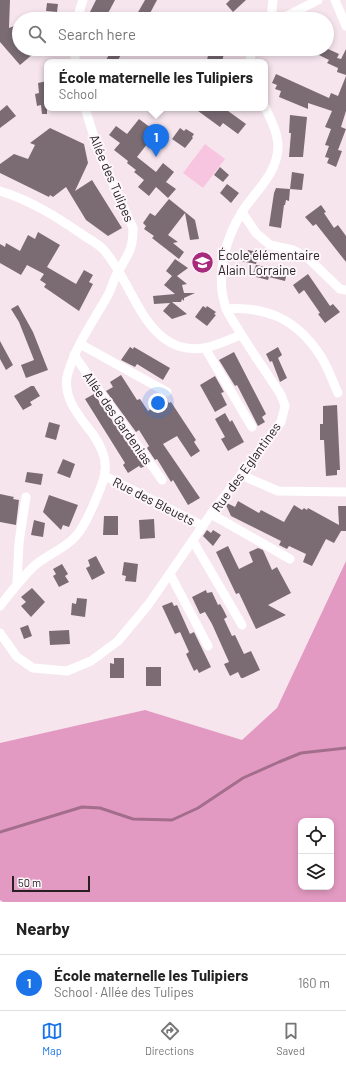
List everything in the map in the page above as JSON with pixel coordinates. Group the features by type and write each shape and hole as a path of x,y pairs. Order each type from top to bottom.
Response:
{"street":[{"path":"79,12 83,0"},
{"path":"272,12 273,0"},
{"path":"295,12 318,0"},
{"path":"335,0 346,26"},
{"name":"Allée des Tulipes","path":"86,111 98,150 133,228 133,240 129,256 119,270 112,286 74,355 67,374 68,391 72,406 98,441 104,456 106,476"},
{"name":"Rue des Eglantines","path":"0,633 17,657 33,668 68,671 91,661 118,641 148,605 211,514 281,422 285,406 281,395 226,309 221,289 222,269 229,237 242,212 271,173 276,157 278,140 266,111"},
{"path":"0,191 20,197 67,224 102,248 119,270 134,300 153,329 169,341 188,349 205,348 242,335"},
{"path":"242,212 256,233 270,245 293,250 308,258 340,289 346,290"},
{"path":"226,309 247,308 276,314 301,332 319,352 338,393"},
{"name":"Allée des Gardenias","path":"80,344 167,392"},
{"path":"205,348 252,427"},
{"name":"Allée des Gardenias","path":"74,355 162,480"},
{"path":"242,475 278,492 346,492"},
{"path":"0,605 17,584 46,556 62,548 76,537 86,521 106,476"},
{"name":"Rue des Bleuets","path":"106,476 203,526"},
{"path":"17,584 19,542 26,497"},
{"path":"211,514 290,559"},
{"path":"193,541 242,626"},
{"path":"170,574 208,646"}],"shaded area":[{"path":"205,144 225,159 203,188 183,173"},
{"path":"346,561 346,902 3,902 0,900 0,743 145,710 242,740 277,708"}],"building":[{"path":"0,0 10,0 9,28 12,27 12,56 0,42"},
{"path":"96,0 115,0 109,12 90,12"},
{"path":"145,0 157,0 151,12 138,12"},
{"path":"230,0 246,0 233,12 226,4"},
{"path":"47,3 58,4 57,12 46,11"},
{"path":"346,49 346,75 337,72 338,68 327,63 329,60 321,56 334,56 334,52 339,54 337,58 341,59"},
{"path":"12,56 31,56 20,65"},
{"path":"108,56 120,56 119,59 107,59"},
{"path":"208,56 223,56 223,59 207,59"},
{"path":"276,74 329,98 331,93 338,96 346,76 346,111 341,127 346,129 338,150 342,151 336,167 327,163 329,158 325,157 329,146 325,145 331,129 325,127 332,111 308,103 308,109 279,97 281,91 275,89 277,85 272,83"},
{"path":"44,82 44,111 47,111 47,114 42,114 41,105 37,106 35,94 39,93 38,83"},
{"path":"7,105 16,116 0,128 0,111"},
{"path":"198,111 228,111 246,124 238,134 223,123 220,127"},
{"path":"290,115 307,117 303,157 289,157 291,133 289,133"},
{"path":"139,119 155,131 149,138 151,139 137,157 156,172 163,163 174,172 166,182 176,189 168,198 156,187 149,196 138,187 144,180 134,172 136,170 127,163 128,161 114,150 120,143 109,135 116,126 127,134"},
{"path":"50,128 84,144 88,163 75,191 92,180 122,228 108,236 86,220 66,187 53,197 50,195 49,197 0,173 0,164 14,154 28,159 35,145 30,143"},
{"path":"180,128 184,131 186,129 194,134 192,137 193,138 185,148 172,139"},
{"path":"220,167 229,175 223,182 214,175"},
{"path":"292,172 304,174 302,190 290,189"},
{"path":"227,184 239,193 231,203 220,193"},
{"path":"276,188 290,189 289,201 286,200 284,205 281,228 269,226"},
{"path":"169,199 195,220 199,239 190,240 185,213 168,235 178,242 173,243 184,252 179,259 152,238 154,236 144,229 146,226 143,223 150,213 155,216"},
{"path":"321,205 326,212 324,213 334,228 338,225 346,236 346,262 316,224 313,226 305,217"},
{"path":"38,232 60,245 47,267 76,284 84,270 93,275 89,282 93,284 79,311 44,287 46,284 40,280 44,274 27,265 21,275 0,263 0,244 5,247 6,243 20,251 28,235 35,239"},
{"path":"248,250 259,252 256,264 240,261 242,253 247,254"},
{"path":"175,259 188,268 177,276 187,284 182,285 184,293 195,293 184,298 184,301 182,299 181,302 172,302 187,314 172,319 163,311 170,303 154,304 153,296 175,294 164,285 172,276 166,271"},
{"path":"256,265 276,269 277,266 288,268 285,281 269,277 268,280 252,276"},
{"path":"308,274 330,306 333,304 340,312 325,323 304,290 299,294 293,285"},
{"path":"18,305 33,332 48,370 26,378 21,365 34,360 19,322 11,309"},
{"path":"203,306 206,308 207,306 216,312 214,314 216,315 207,326 195,317"},
{"path":"0,341 13,365 6,370 0,359"},
{"path":"130,347 133,349 134,347 170,368 163,380 137,364 135,367 121,360"},
{"path":"278,347 282,355 278,358 287,378 280,382 272,361 270,362 266,354"},
{"path":"234,352 266,414 262,417 265,422 258,426 237,385 235,386 219,360"},
{"path":"121,375 137,400 140,399 148,411 166,399 169,403 171,402 196,440 194,442 200,451 191,457 177,436 163,444 200,498 188,505 173,480 171,482 157,459 155,460 147,448 149,446 139,430 136,432 106,391 113,387 110,382"},
{"path":"215,376 224,392 221,393 227,405 215,412 200,385"},
{"path":"31,386 34,386 40,396 30,402 32,405 23,410 14,396"},
{"path":"94,394 145,466 141,468 139,466 128,473 123,465 125,463 85,399"},
{"path":"337,405 340,470 337,470 337,475 326,476 324,440 320,440 320,424 323,424 323,406"},
{"path":"225,413 230,422 232,420 244,442 228,451 221,439 225,437 215,419"},
{"path":"49,422 60,425 56,440 45,437"},
{"path":"63,459 75,464 70,478 57,473"},
{"path":"27,472 43,474 41,485 25,482"},
{"path":"0,494 14,497 13,499 19,500 16,525 0,522"},
{"path":"49,495 78,505 69,527 63,525 61,530 43,512"},
{"path":"238,501 259,513 261,510 284,522 294,505 302,510 304,508 307,510 308,508 339,525 338,506 346,506 346,531 341,531 334,543 326,539 312,566 303,562 306,554 289,546 287,549 279,545 281,541 231,516 226,505 227,503 235,507"},
{"path":"104,516 118,516 118,535 103,535"},
{"path":"154,519 155,538 140,539 139,520"},
{"path":"34,520 45,523 43,537 31,535"},
{"path":"207,530 211,533 213,530 221,535 213,546 203,536"},
{"path":"228,546 239,569 253,562 249,552 258,548 263,550 272,570 277,567 291,593 268,605 286,615 256,629 239,593 236,594 216,552"},
{"path":"96,556 105,573 92,580 86,568 90,566 88,560"},
{"path":"124,562 138,564 136,582 125,581 126,576 122,575"},
{"path":"62,564 68,574 65,576 69,582 59,587 53,576 56,574 53,569"},
{"path":"32,588 45,602 31,617 21,606 26,602 21,597"},
{"path":"206,590 207,593 212,592 218,605 220,604 223,609 227,617 224,619 232,636 235,635 244,654 251,651 260,670 243,678 241,678 238,672 230,676 224,664 229,662 212,624 205,612 200,614 192,597"},
{"path":"77,598 87,599 85,617 71,615 72,603 76,604"},
{"path":"172,602 174,606 177,605 190,634 194,632 211,667 199,673 197,669 194,671 186,654 189,652 180,632 175,634 162,606"},
{"path":"28,625 32,636 24,639 20,628"},
{"path":"69,630 70,644 50,645 49,631"},
{"path":"114,658 124,658 124,678 110,678 110,663 114,664"},
{"path":"146,667 161,667 161,686 146,686"}],"waterway":[{"path":"0,832 82,807 100,808 133,819 172,820 198,808 243,778 279,762 301,753 346,748"}],"place":[{"name":"École maternelle les Tulipiers","path":"156,157"},
{"name":"École élémentaire Alain Lorraine","path":"202,262"}]}
